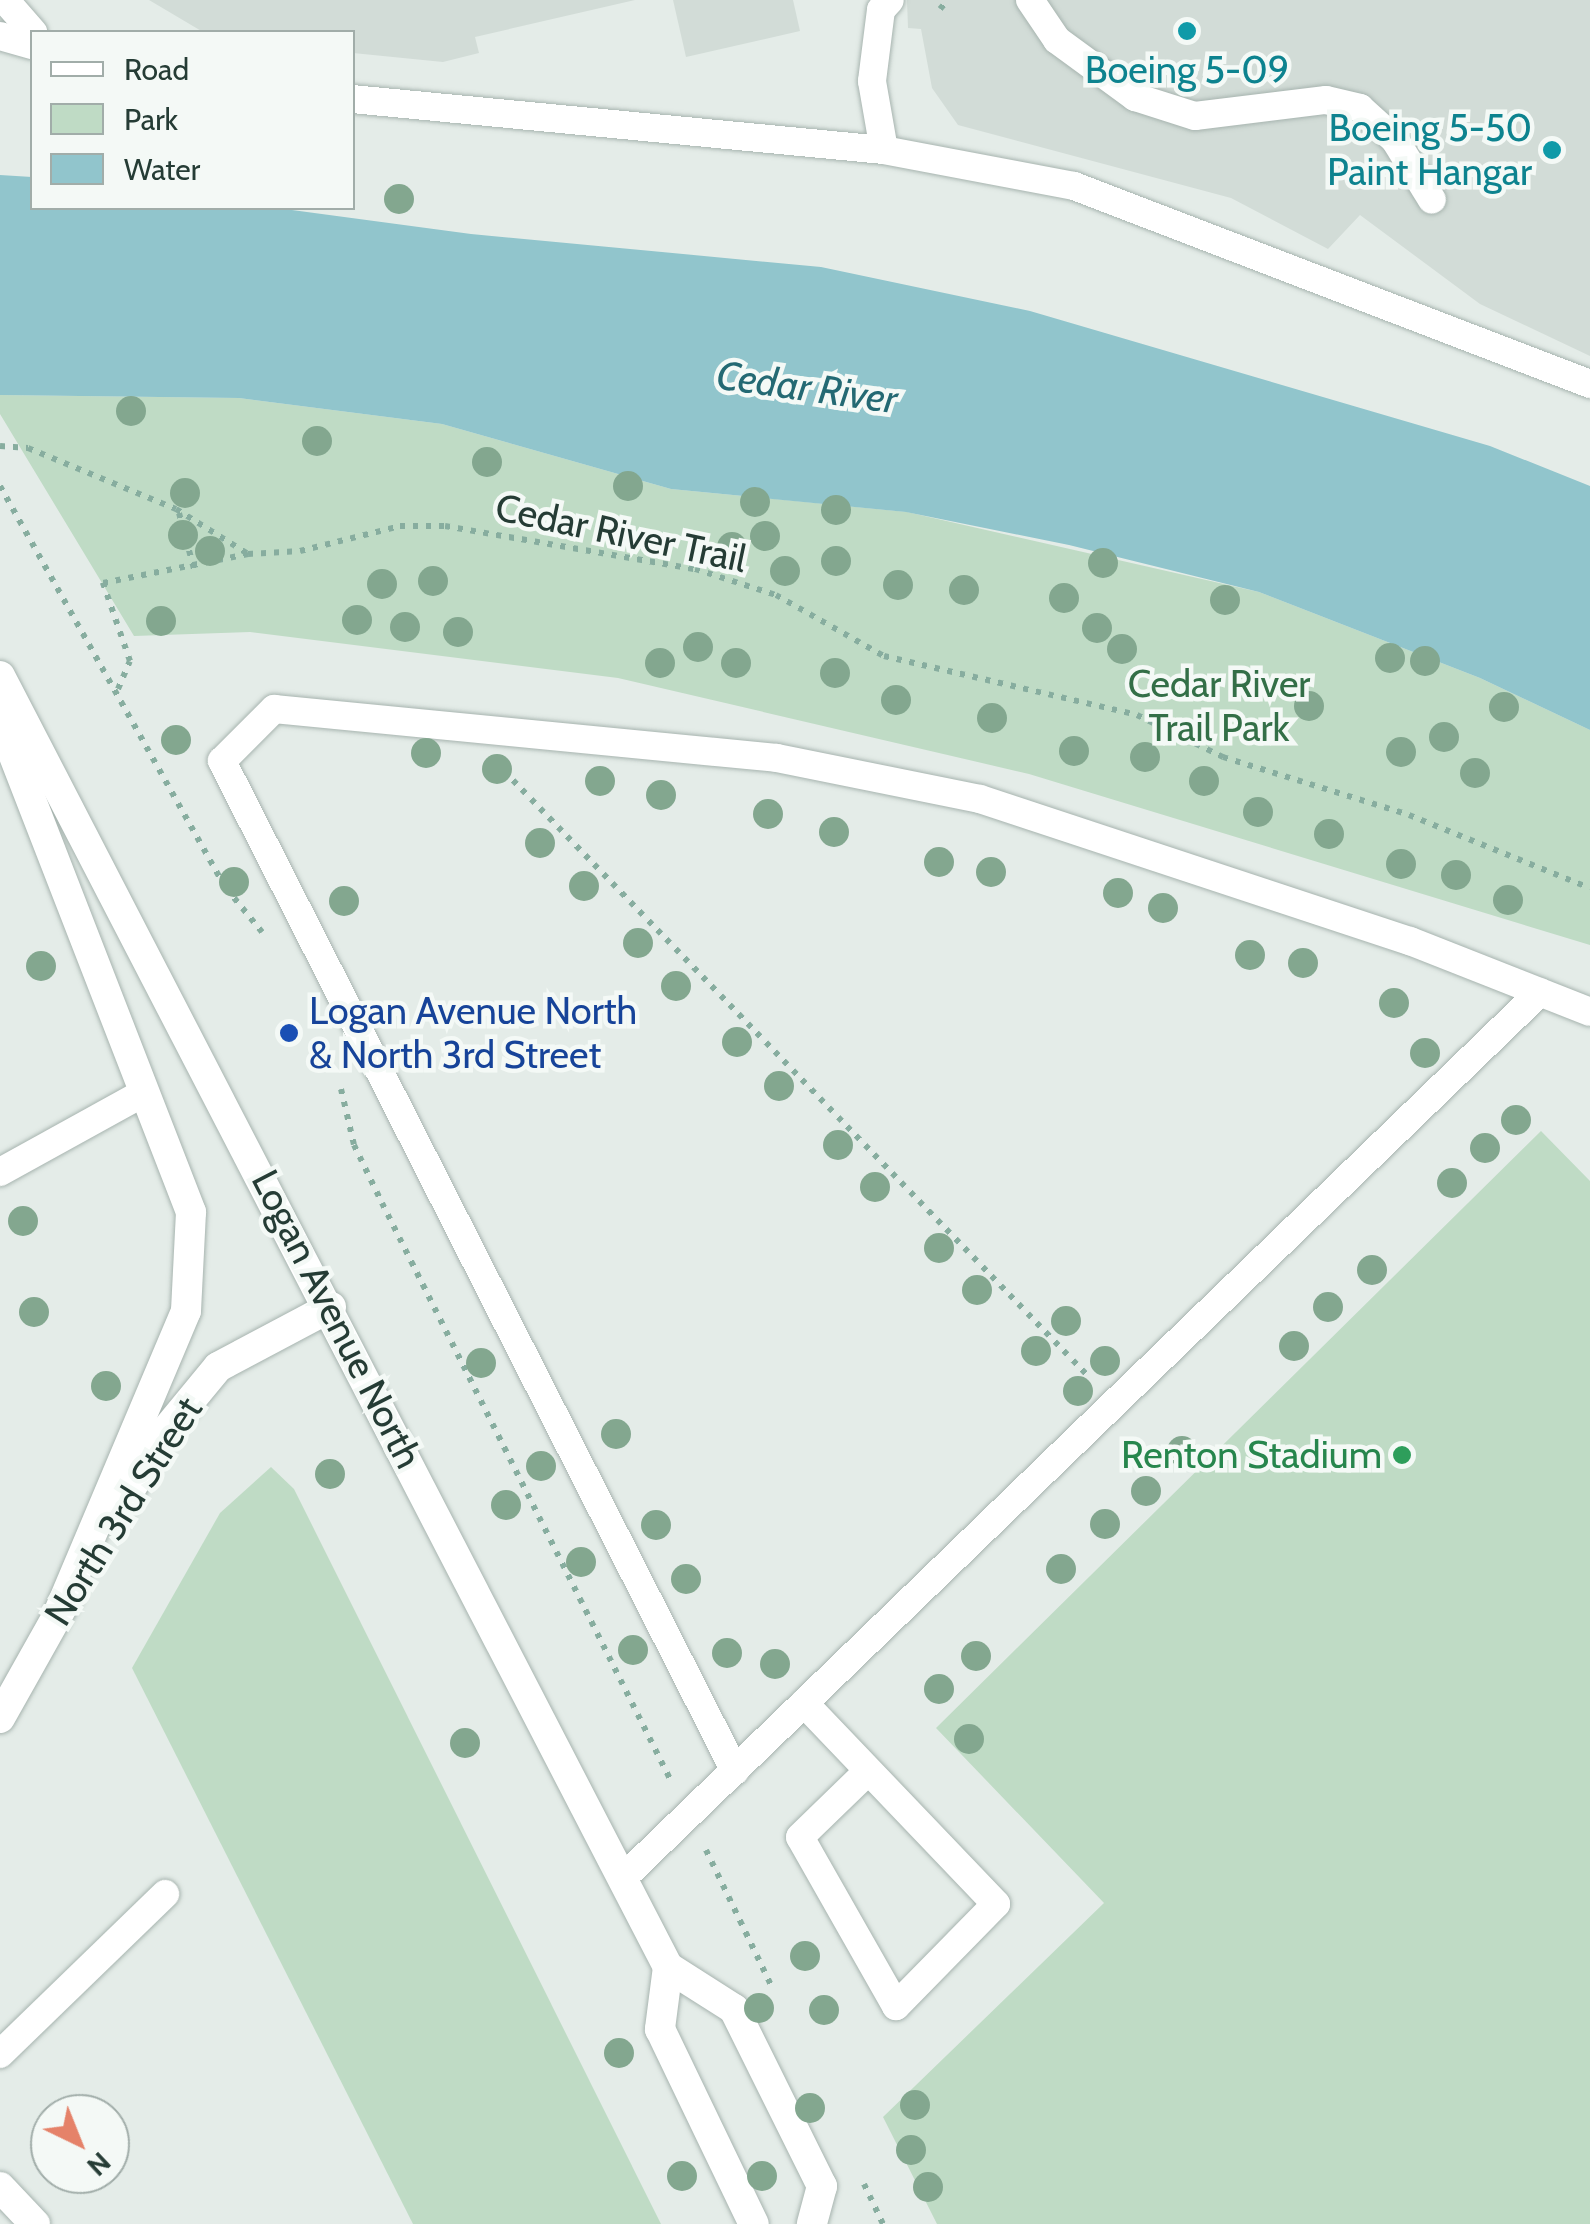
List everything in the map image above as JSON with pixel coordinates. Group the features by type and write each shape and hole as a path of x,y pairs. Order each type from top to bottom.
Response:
{"main road":[{"name":"Logan Avenue North","path":"0,676 625,1876 668,1966"},
{"path":"0,720 191,1212 186,1311 59,1611"},
{"name":"North 3rd Street","path":"0,1718 59,1611 195,1390 250,1347 330,1307"},
{"path":"754,2224 660,2029 668,1966 734,2009 822,2186 812,2224"},
{"path":"0,2187 35,2224"}],"lane":[{"path":"6,0 30,30"},
{"path":"884,150 872,81 881,10 890,0"},
{"path":"1030,0 1057,40 1135,97 1195,116 1326,100 1360,108 1396,140 1432,200"},
{"path":"0,36 30,44"},
{"path":"355,99 884,150 1074,186 1590,384"},
{"path":"734,1770 222,761 274,709 777,758 980,799 1410,941 1590,1012"},
{"path":"625,1876 1540,992"},
{"path":"0,1172 143,1093"},
{"path":"804,1703 996,1904 896,2006 800,1837 868,1771"},
{"path":"0,2054 165,1894"}],"path":[{"path":"940,9 948,0"},
{"path":"0,446 28,448 176,509 248,554"},
{"path":"0,486 118,689 226,888 274,948"},
{"path":"176,509 189,532 194,569"},
{"name":"Cedar River Trail","path":"118,689 130,661 103,583 194,569 248,554 300,551 400,526 445,526 695,569 776,595 884,656 1137,715 1223,757 1409,815 1590,888"},
{"path":"461,727 1114,1403"},
{"path":"339,1080 354,1145 448,1334"}],"shaded area":[{"path":"149,0 635,0 475,37 479,53 443,62 355,53 355,30 200,30"},
{"path":"673,0 793,0 800,31 686,57"},
{"path":"907,0 1590,0 1590,356 1480,304 1360,215 1328,249 1231,198 958,125 932,88 921,29 908,28"}],"green space":[{"name":"Cedar River Trail Park","path":"0,395 239,398 442,424 671,489 907,512 1259,592 1480,678 1590,730 1590,945 1029,774 618,678 250,632 134,636 0,414"},
{"name":"Renton Stadium","path":"1541,1131 1590,1181 1590,2224 937,2224 883,2117 1104,1903 936,1728"},
{"path":"271,1467 294,1489 661,2224 413,2224 132,1668 220,1513"}],"water":[{"name":"Cedar River","path":"0,175 30,177 30,210 292,210 471,234 821,267 1030,311 1490,446 1590,486 1590,730 1480,678 1259,592 1069,545 906,512 671,489 442,424 239,398 0,395"}],"place":[{"name":"Boeing 5-09","path":"1187,31"},
{"name":"Boeing 5-50 Paint Hangar","path":"1552,150"},
{"name":"Logan Avenue North & North 3rd Street","path":"289,1033"},
{"name":"Renton Stadium","path":"1402,1455"}]}
